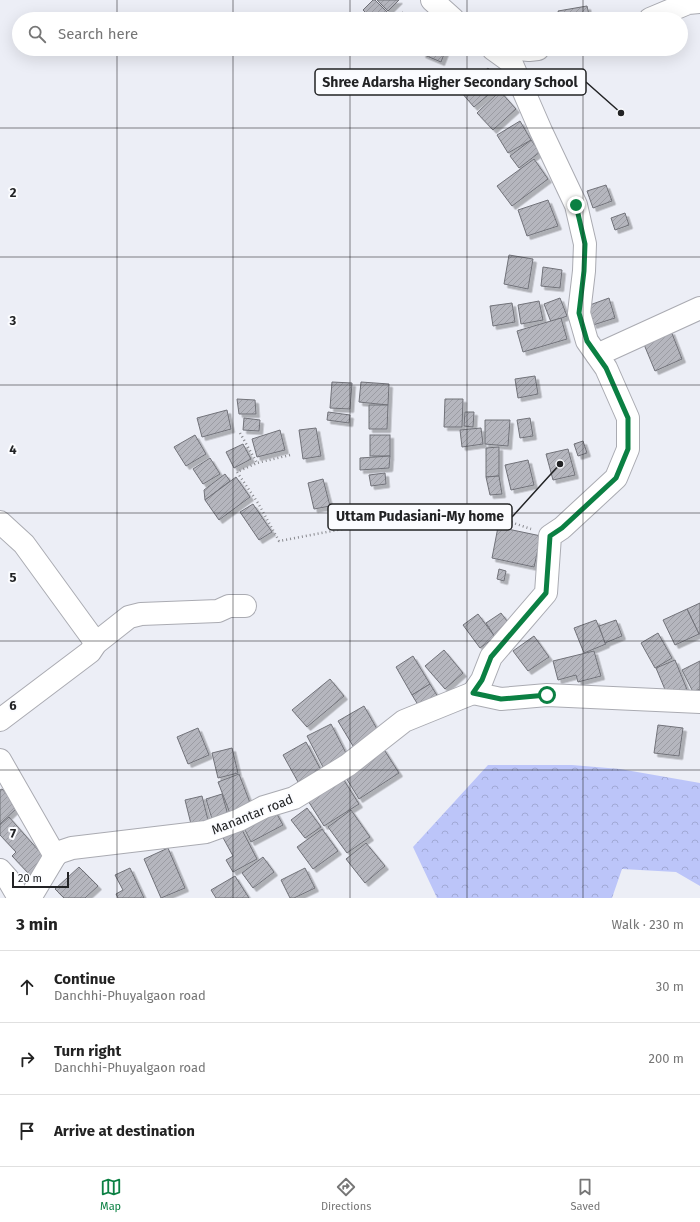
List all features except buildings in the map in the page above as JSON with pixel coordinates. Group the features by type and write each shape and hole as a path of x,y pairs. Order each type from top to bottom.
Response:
{"street":[{"path":"432,0 445,12"},
{"path":"667,12 688,3 700,2"},
{"path":"503,56 511,62 541,132 576,205 585,244 584,271 579,313 587,341 606,368 628,418 628,449 616,478 562,528 550,536 546,593 491,657 482,680 473,693 501,699 547,695 700,702"},
{"path":"597,355 700,308"},
{"path":"0,522 24,544 96,643"},
{"path":"0,720 90,652 96,643 130,617 141,614 218,611 229,606 245,606"},
{"name":"Manantar road","path":"55,856 60,852 72,848 206,832 239,820 264,807 294,798 348,765 404,721 473,693"},
{"path":"0,760 55,856 30,898"},
{"path":"0,870 8,879 20,898"}],"path":[{"path":"240,433 257,463"},
{"path":"290,455 257,463 237,472 258,503 279,541 375,523 494,516 550,536"}],"green space":[{"path":"488,765 572,765 620,769 700,783 700,886 676,872 622,869 612,898 437,898 413,847"}],"place":[{"name":"Shree Adarsha Higher Secondary School","path":"621,113"},
{"name":"Uttam Pudasiani-My home","path":"560,464"}],"route":[{"path":"547,695 501,699 473,693 482,680 491,657 546,593 550,536 562,528 616,478 628,449 628,418 606,368 587,341 579,313 584,271 585,244 576,205"}]}
